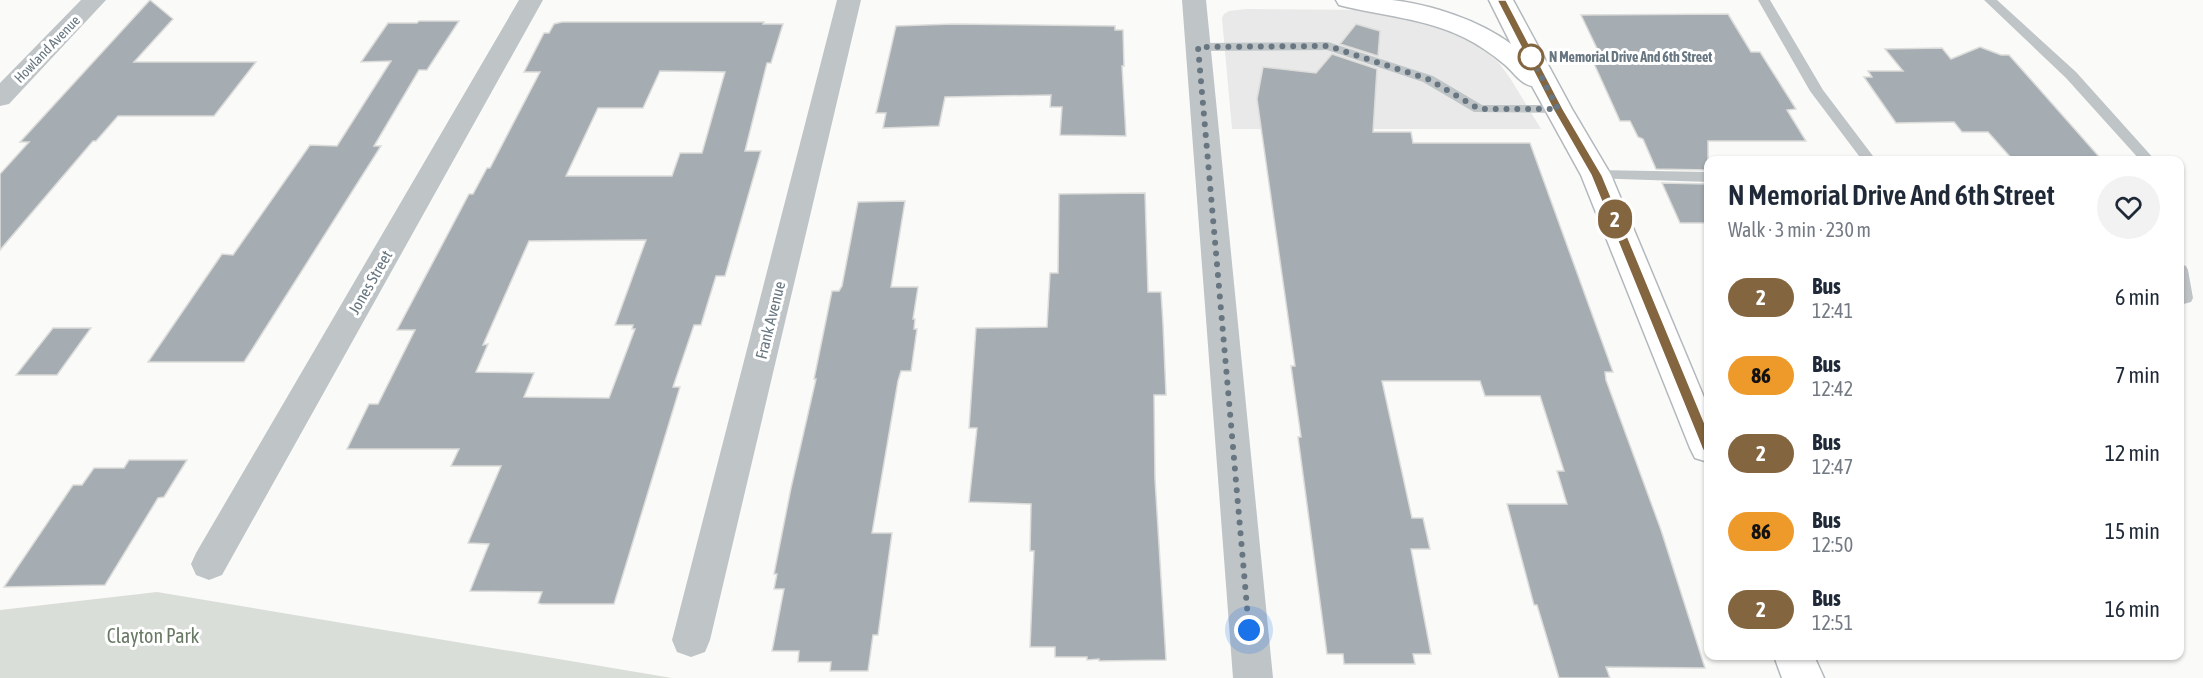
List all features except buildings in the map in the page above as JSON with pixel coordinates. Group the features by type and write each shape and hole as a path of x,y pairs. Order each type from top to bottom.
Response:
{"main road":[{"path":"1348,0 1379,5 1459,27 1499,45 1523,66 1558,109"},
{"path":"1502,0 1558,109 1596,175 1704,438"},
{"path":"1796,660 1803,678"}],"street":[{"name":"Howland Avenue","path":"0,98 94,0"},
{"name":"Jones Street","path":"209,564 531,0"},
{"name":"Frank Avenue","path":"692,640 849,0"},
{"path":"1194,0 1253,678"}],"lane":[{"path":"1764,0 1817,91 1866,156"},
{"path":"1990,0 2071,75 2144,156"},
{"path":"1198,47 1328,46 1428,79 1479,109 1558,109"},
{"path":"1596,175 1704,177"}],"shaded area":[{"path":"1246,9 1372,10 1438,26 1481,47 1499,63 1541,129 1232,129 1222,18 1229,11"}],"green space":[{"name":"Clayton Park","path":"157,592 672,678 0,678 0,610"}],"bus line":[{"name":"2","path":"1501,0 1558,109 1596,175 1704,438"}],"place":[{"name":"N Memorial Drive And 6th Street","path":"1531,57"}],"route":[{"path":"1249,630 1198,47 1328,46 1428,79 1479,109 1558,109 1528,51 1531,57"}]}
